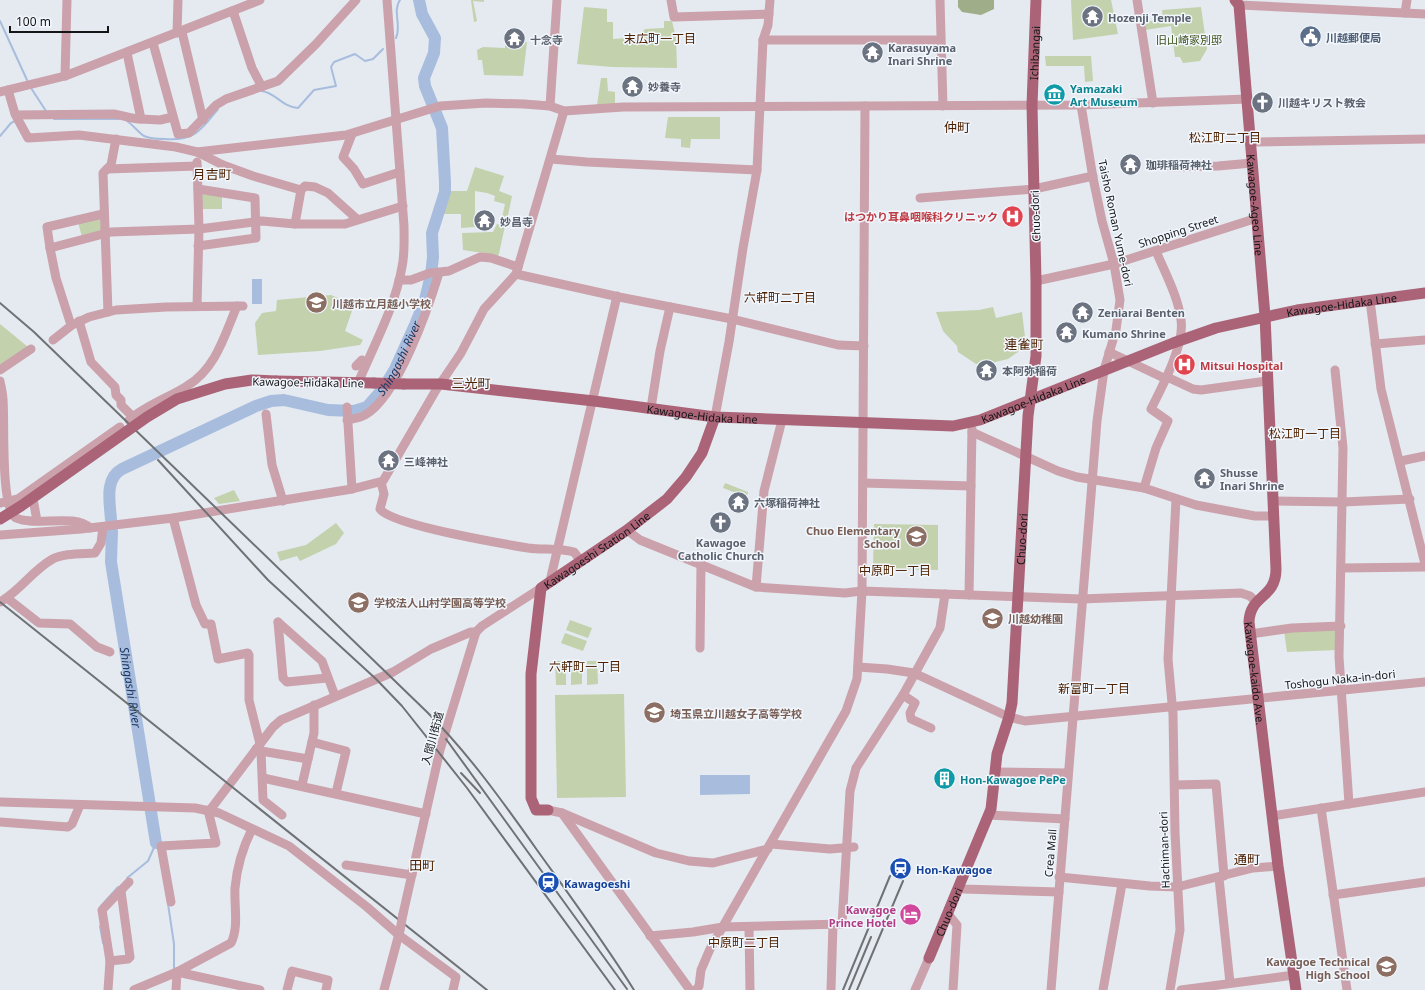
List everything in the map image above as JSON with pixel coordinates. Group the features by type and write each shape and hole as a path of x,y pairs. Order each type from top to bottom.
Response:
{"main road":[{"name":"Ichibangai","path":"1032,105 1036,0"},
{"name":"Kawagoe-Ageo Line","path":"1237,3 1248,99 1265,316"},
{"name":"Chuo-dori","path":"929,958 992,803 997,754 1012,703 1029,400 1036,356 1032,105"},
{"name":"Kawagoe-Hidaka Line","path":"0,519 21,506 147,417 177,399 225,384 252,380 441,384 594,401 714,417 972,427 1029,400 1216,328 1297,310 1425,293"},
{"name":"Kawagoe-kaido Ave.","path":"1265,316 1274,516 1275,582 1270,591 1251,608 1249,615 1278,866 1296,990"},
{"name":"Kawagoeshi Station Line","path":"548,810 536,810 531,798 531,680 541,588 626,530 667,499 686,477 702,453 714,417"}],"street":[{"path":"65,76 67,0"},
{"path":"178,0 179,32 203,120"},
{"path":"260,0 153,43 65,76 4,91 28,138 79,135 176,147 197,152 223,165 301,190"},
{"path":"178,134 190,133 216,105 235,94 278,81 316,44 356,0"},
{"path":"373,363 393,317 401,280 404,250 403,206 387,0"},
{"path":"550,106 556,0"},
{"path":"671,0 674,17 769,14"},
{"path":"714,417 757,170 763,40 769,14 770,0"},
{"path":"940,0 943,106"},
{"path":"1137,0 1152,103"},
{"path":"1405,13 1407,0"},
{"path":"1237,3 1425,14"},
{"path":"233,11 252,68 262,87"},
{"path":"763,40 940,40"},
{"path":"153,43 178,134 176,147"},
{"path":"127,53 141,119"},
{"path":"197,152 352,134 440,106 486,103 550,106 564,111 623,108 1082,105 1248,99"},
{"name":"Taisho Roman Yume-dori","path":"1082,105 1093,176 1102,221 1114,264 1120,293 1120,310 1104,370 1097,421 1082,599"},
{"path":"696,990 699,986 705,961 846,711 855,688 858,667 862,591 865,106"},
{"path":"0,535 103,527 173,518 283,501 352,489 381,482 388,474 461,353 484,309 517,270 564,111"},
{"path":"18,119 49,115 113,114 124,115 133,119 160,120 173,117"},
{"path":"352,134 343,157 354,169 363,184 400,172"},
{"path":"108,312 103,214 103,173 111,165 116,139"},
{"path":"1251,142 1425,139"},
{"path":"197,152 199,229 197,306"},
{"path":"551,159 757,170"},
{"path":"1171,167 1218,166 1252,163"},
{"path":"107,169 197,166"},
{"path":"920,198 1034,189 1093,176"},
{"path":"295,224 301,190 305,186 323,190 358,219"},
{"path":"198,189 255,198 256,222 256,238 198,246"},
{"path":"50,248 105,234 199,229 256,222 345,224 403,206"},
{"path":"76,323 70,322 56,278 47,228 103,214"},
{"name":"Shopping Street","path":"1036,281 1114,264 1257,218"},
{"path":"1144,488 1156,448 1168,421 1151,409 1166,378 1179,341 1181,320 1177,303 1156,250"},
{"path":"401,280 411,280 435,273 449,271 480,257 491,258 517,270 617,296 732,319 838,345 864,346"},
{"path":"352,489 347,415 366,415 389,389 406,359 427,315 435,273"},
{"path":"358,382 401,280"},
{"path":"550,581 594,401 617,296"},
{"path":"1370,300 1381,389 1401,461 1425,564"},
{"path":"53,340 76,323 89,317 116,310 197,306 240,306 213,360 199,376 188,386 150,405 131,419 121,405 121,400 116,396 115,387 91,362 76,323"},
{"path":"650,408 660,351 670,307"},
{"path":"1375,344 1425,340"},
{"path":"0,370 31,349"},
{"path":"1109,352 1193,389 1201,390 1268,382"},
{"path":"1335,370 1342,427 1343,502 1339,657 1349,804"},
{"path":"0,382 2,403 1,472 3,503 10,514 14,517 37,521 80,521 90,528"},
{"path":"266,414 272,465 283,501"},
{"path":"756,587 764,491 782,420"},
{"path":"3,503 18,499 32,490 120,427"},
{"path":"972,427 980,437 1026,455 1058,471 1093,480 1144,488 1196,505 1255,516 1274,516"},
{"path":"969,595 972,427"},
{"path":"1401,461 1425,456"},
{"path":"381,482 384,494 380,509 387,516 434,530 519,546 574,552 580,560"},
{"path":"863,483 971,486"},
{"path":"32,490 37,521"},
{"name":"Hachiman-dori","path":"1170,990 1180,930 1177,887 1173,708 1168,659 1176,499"},
{"path":"1273,501 1343,502 1410,499"},
{"path":"173,518 196,605 205,624 210,624 218,659 248,653 249,700 259,748 263,778 263,800 282,815"},
{"path":"103,527 101,543 94,553 51,560 32,574 4,600 38,623 70,624 98,647 110,652"},
{"path":"626,530 640,540 756,587 845,593 862,591 1018,598 1082,599 1241,593 1250,596 1256,602"},
{"path":"700,648 701,564"},
{"path":"1342,568 1425,567"},
{"path":"209,810 281,720 393,672 431,649 471,632 476,632 482,626 541,588"},
{"path":"650,936 694,932 723,927 842,924 850,848 850,791 856,768 903,695 942,624 945,594"},
{"name":"Crea Mall","path":"1051,990 1082,599"},
{"path":"327,678 287,682 283,678 278,622 322,661 327,678 335,696"},
{"path":"1250,634 1292,628 1341,626"},
{"name":"入間川街道","path":"384,990 399,932 440,750 476,632"},
{"name":"Toshogu Naka-in-dori","path":"858,667 887,669 914,674 1009,717 1025,721 1073,718 1258,700 1425,682"},
{"path":"903,695 915,703 910,713 911,719 931,728"},
{"path":"302,785 312,742 314,705"},
{"path":"897,705 910,713"},
{"path":"312,742 346,751 336,793"},
{"path":"259,748 308,759"},
{"path":"995,772 1068,773"},
{"path":"263,778 302,785 426,814"},
{"path":"1175,785 1216,784 1230,983"},
{"path":"1272,816 1425,792"},
{"path":"0,802 209,810 289,846 456,977 453,990"},
{"path":"0,822 68,827 72,824 80,805"},
{"path":"1321,808 1347,990"},
{"path":"171,902 161,846 216,843 209,810"},
{"path":"548,810 562,813 656,853 689,861 713,863 770,846 830,849 850,848"},
{"path":"562,813 690,990"},
{"path":"988,815 1065,819"},
{"path":"134,990 174,974 195,961 232,943 235,929 235,890 238,863 252,829"},
{"path":"346,865 412,875"},
{"path":"1060,877 1122,884 1177,887 1222,877 1253,868 1278,866"},
{"path":"108,990 110,961 102,910 129,882"},
{"path":"1333,895 1425,882"},
{"path":"1103,990 1122,884"},
{"path":"959,887 964,889 1059,892"},
{"path":"110,961 128,959 130,957 121,892"},
{"path":"948,914 957,925 953,990"},
{"path":"831,990 834,924"},
{"path":"749,927 750,990"},
{"path":"915,990 929,958"},
{"path":"287,990 292,971 328,980 326,990"},
{"path":"174,974 245,989 260,990"},
{"path":"174,974 176,990"},
{"path":"1181,990 1294,975"}],"green space":[{"path":"471,0 484,0 484,2 473,1 477,21 474,22"},
{"path":"958,0 994,0 994,9 981,15 962,12 958,7"},
{"name":"Hozenji Temple","path":"1071,0 1111,0 1118,34 1073,40"},
{"path":"584,7 607,9 607,22 613,22 613,39 639,37 645,29 664,28 664,21 672,21 676,38 677,68 612,67 577,64"},
{"name":"旧山崎家別邸","path":"1201,7 1207,49 1200,61 1183,63 1180,57 1175,57 1171,26 1145,30 1144,22 1163,19 1162,10"},
{"path":"505,42 527,42 523,76 484,75 482,60 478,60 477,50 483,47 505,48"},
{"path":"1045,56 1091,56 1093,81 1085,82 1084,66 1046,66"},
{"path":"601,78 607,78 608,91 615,92 615,104 597,105"},
{"path":"668,117 720,117 720,139 691,139 690,148 681,147 681,139 665,138"},
{"path":"475,167 504,176 499,191 512,196 507,220 502,218 505,204 494,201 495,196 475,191 475,227 461,228 461,214 443,214 450,191 467,191"},
{"path":"201,194 222,195 222,209 201,209"},
{"path":"101,218 102,231 82,237 78,222"},
{"path":"497,224 505,226 498,258 483,253 463,250 462,233 493,232"},
{"path":"331,295 354,305 345,331 363,340 360,345 320,351 258,355 255,323 262,313 276,311 277,300"},
{"path":"993,307 996,318 1022,312 1025,337 1022,338 1018,352 1008,359 979,366 958,352 957,346 943,331 936,312 979,310"},
{"path":"0,324 28,347 0,368"},
{"path":"725,483 748,492 747,497 723,488"},
{"path":"234,490 240,501 219,504 214,498"},
{"path":"336,523 344,533 336,544 300,561 297,556 280,561 277,552 306,545"},
{"path":"874,524 938,525 938,570 873,569"},
{"path":"570,620 592,628 588,638 566,630"},
{"path":"1336,629 1338,650 1287,652 1284,631"},
{"path":"565,633 587,641 583,651 561,643"},
{"path":"555,661 566,661 566,685 556,685"},
{"path":"571,661 582,661 582,684 571,685"},
{"path":"587,661 597,661 598,684 587,685"},
{"path":"624,694 626,797 557,798 555,695"}],"water":[{"path":"252,279 262,279 262,304 252,304"},
{"path":"700,775 750,775 750,794 700,795"}],"waterway":[{"path":"396,38 398,33 397,9 400,0"},
{"name":"Shingashi River","path":"111,520 109,499 110,485 116,473 122,469 256,406 271,401 284,400 328,410 354,411 367,407 383,389 395,369 425,300 431,275 433,257 432,233 445,192 442,128 425,86 424,78 434,53 435,38 422,14 419,0"},
{"path":"0,21 27,80"},
{"path":"262,91 271,94 283,103 298,108 314,90 336,86 331,67 334,62 355,54 365,61 373,59 383,49"},
{"path":"31,88 46,111"},
{"path":"127,121 146,137 160,139 184,138 196,133 202,128 218,109"},
{"path":"54,119 119,119"},
{"path":"0,136 11,123 15,121"},
{"name":"Shingashi River","path":"112,531 111,562 156,843"},
{"path":"127,878 148,861 156,843"},
{"path":"101,906 118,887"},
{"path":"168,904 174,944 174,971"},
{"path":"100,926 103,943"}],"railway":[{"path":"0,303 34,332 442,728 471,761 511,814 599,937 634,990"},
{"path":"158,460 268,580 376,679 402,706 467,788 615,990"},
{"path":"0,602 487,990"},
{"path":"446,739 627,989"},
{"path":"461,773 480,793"},
{"path":"843,990 890,876"},
{"path":"857,990 903,881"},
{"path":"849,990 871,937"}],"place":[{"name":"Hozenji Temple","path":"1093,17"},
{"name":"川越郵便局","path":"1311,37"},
{"name":"十念寺","path":"514,39"},
{"name":"Karasuyama Inari Shrine","path":"872,53"},
{"name":"妙養寺","path":"632,86"},
{"name":"Yamazaki Art Museum","path":"1055,94"},
{"name":"川越キリスト教会","path":"1263,102"},
{"name":"珈琲稲荷神社","path":"1131,164"},
{"name":"はつかり耳鼻咽喉科クリニック","path":"1013,216"},
{"name":"妙昌寺","path":"484,221"},
{"name":"川越市立月越小学校","path":"316,303"},
{"name":"Zeniarai Benten","path":"1082,312"},
{"name":"Kumano Shrine","path":"1067,333"},
{"name":"Mitsui Hospital","path":"1185,365"},
{"name":"本阿弥稲荷","path":"986,370"},
{"name":"三峰神社","path":"389,461"},
{"name":"Shusse Inari Shrine","path":"1204,478"},
{"name":"六塚稲荷神社","path":"738,502"},
{"name":"Kawagoe Catholic Church","path":"721,522"},
{"name":"Chuo Elementary School","path":"916,536"},
{"name":"学校法人山村学園高等学校","path":"358,602"},
{"name":"川越幼稚園","path":"993,618"},
{"name":"埼玉県立川越女子高等学校","path":"654,713"},
{"name":"Hon-Kawagoe PePe","path":"945,779"},
{"name":"Hon-Kawagoe","path":"901,869"},
{"name":"Kawagoeshi","path":"548,883"},
{"name":"Kawagoe Prince Hotel","path":"911,915"},
{"name":"Kawagoe Technical High School","path":"1386,967"}],"district":[{"name":"末広町一丁目","path":"660,38"},
{"name":"仲町","path":"957,127"},
{"name":"松江町二丁目","path":"1225,137"},
{"name":"月吉町","path":"212,174"},
{"name":"六軒町二丁目","path":"780,297"},
{"name":"連雀町","path":"1024,344"},
{"name":"三光町","path":"471,383"},
{"name":"松江町一丁目","path":"1305,433"},
{"name":"中原町一丁目","path":"895,570"},
{"name":"六軒町一丁目","path":"585,666"},
{"name":"新富町一丁目","path":"1094,688"},
{"name":"通町","path":"1247,859"},
{"name":"田町","path":"422,865"},
{"name":"中原町二丁目","path":"744,942"}]}
